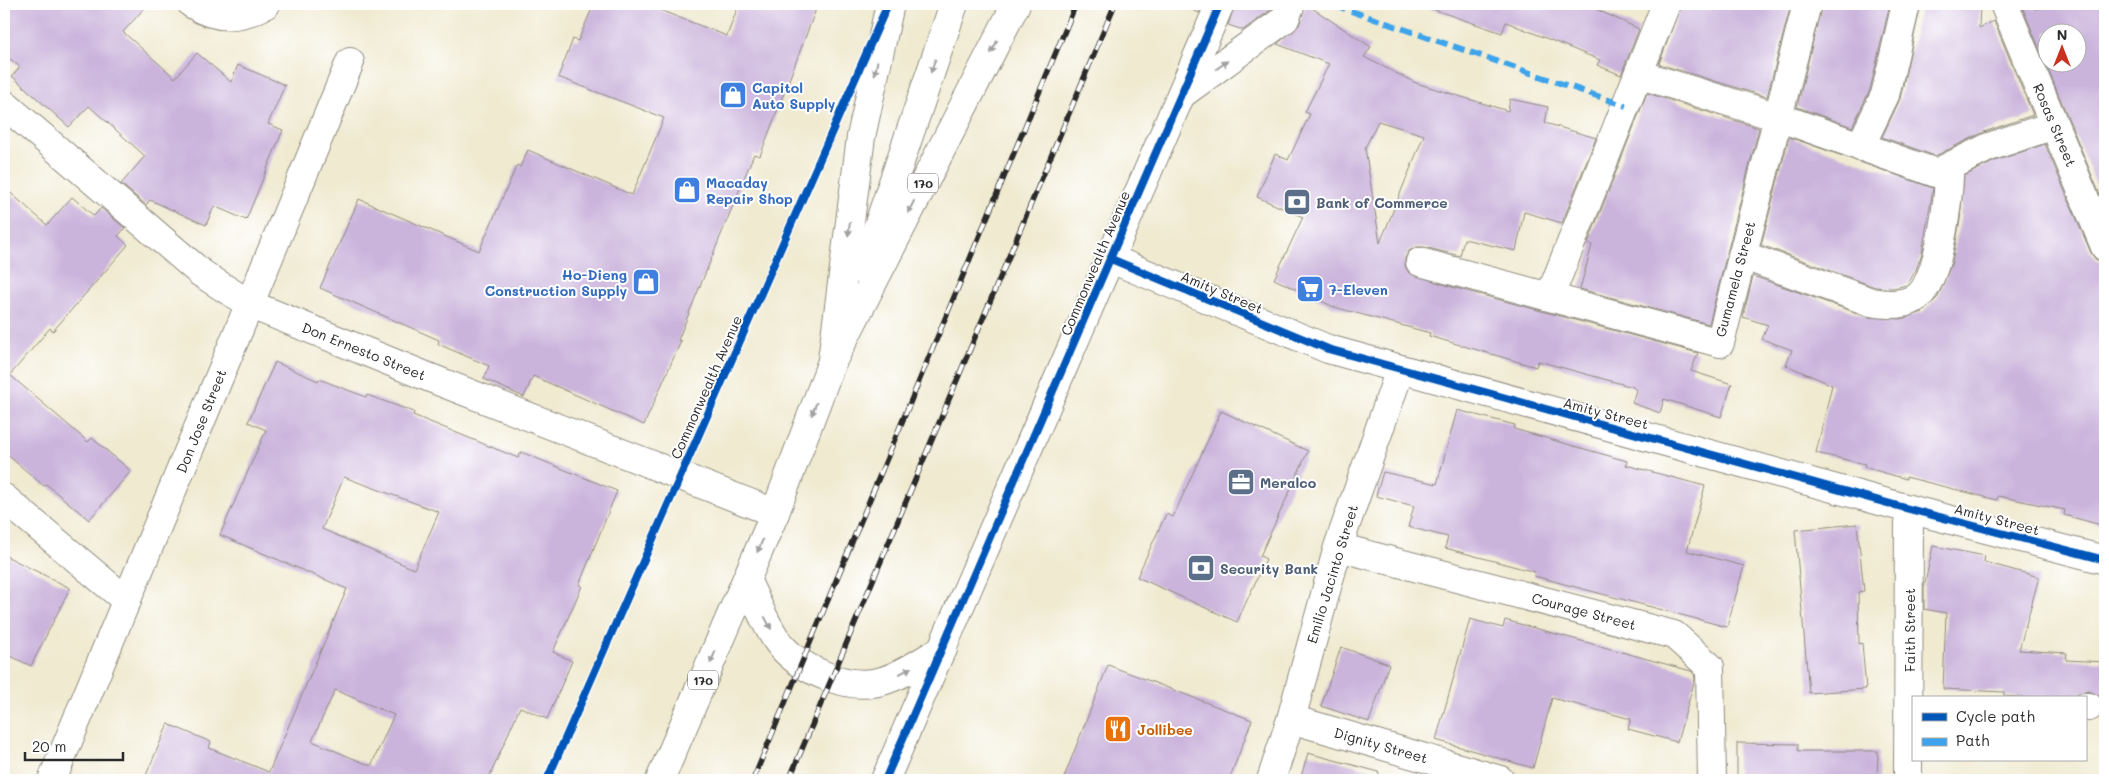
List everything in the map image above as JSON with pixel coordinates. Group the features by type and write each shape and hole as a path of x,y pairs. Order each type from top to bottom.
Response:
{"street":[{"path":"192,4 206,13 224,16 243,14 266,4"},
{"name":"170","path":"831,364 861,137 890,4"},
{"path":"831,364 954,4"},
{"name":"170","path":"660,780 775,513 831,364 1016,4"},
{"name":"Commonwealth Avenue","path":"885,780 1220,4"},
{"path":"1182,94 1284,19 1291,4"},
{"path":"1550,296 1666,4"},
{"name":"Gumamela Street","path":"1420,262 1720,343 1807,4"},
{"path":"1860,147 1885,96 1906,4"},
{"name":"Rosas Street","path":"2004,4 2105,247"},
{"name":"Don Jose Street","path":"52,780 350,62"},
{"path":"1638,74 1778,117 1936,173 1989,147 2054,125"},
{"name":"Don Ernesto Street","path":"4,104 201,273 249,304 428,377 775,513"},
{"path":"1742,255 1871,302 1888,305 1903,303 1917,297 1933,271 1948,206 1949,168"},
{"name":"Amity Street","path":"1111,259 1328,349 1909,509 2105,560"},
{"name":"Emilio Jacinto Street","path":"1270,780 1291,719 1338,547 1400,370"},
{"path":"4,498 126,601"},
{"name":"Faith Street","path":"1908,780 1911,705 1909,509"},
{"name":"Courage Street","path":"1338,547 1674,635 1710,667 1712,780"},
{"path":"746,580 782,647 811,669 835,678 858,684 881,682 899,675 943,649"},
{"name":"Dignity Street","path":"1291,719 1500,780"}],"building":[{"path":"4,4 148,4 123,32 175,78 197,53 231,82 238,65 285,85 268,124 283,130 246,220 214,206 206,225 150,200 146,205 121,184 145,156 89,106 69,127 12,76 20,67 4,54"},
{"path":"594,4 644,4 727,36 739,4 818,4 760,156 754,154 678,340 681,341 644,425 533,376 524,397 484,379 489,366 438,344 439,340 320,288 359,199 479,251 517,165 520,167 528,150 632,195 664,118 558,77 573,39 578,41"},
{"path":"1180,4 1203,4 1199,13"},
{"path":"1235,4 1274,4 1272,9 1243,30 1228,25"},
{"path":"1306,4 1371,47 1364,57 1416,83 1508,111 1510,99 1548,107 1545,123 1596,138 1562,223 1524,212 1516,251 1464,239 1460,256 1424,247 1416,247 1409,251 1405,258 1405,266 1409,273 1452,287 1698,353 1691,371 1732,384 1721,417 1664,399 1660,413 1632,403 1636,390 1633,387 1538,361 1536,367 1429,336 1430,333 1334,307 1274,279 1303,217 1257,197 1275,154 1288,160 1310,114 1305,112 1329,64 1277,44 1299,25","holes":["1378,121 1424,135 1380,243 1365,148"]},
{"path":"1430,4 1585,4 1639,29 1621,75 1597,65 1600,60 1506,22 1502,33 1429,8"},
{"path":"1681,4 1791,4 1767,97 1659,64"},
{"path":"1822,4 1890,4 1870,90 1852,127 1797,107"},
{"path":"1921,4 1980,4 1979,28 1994,21 2033,115 1984,132 1935,156 1882,137 1900,99"},
{"path":"2081,4 2105,4 2105,207 2049,72 2086,72 2086,22 2036,22 2036,40 2023,9 2033,5 2034,9"},
{"path":"1647,93 1759,128 1709,324 1580,289 1592,245 1588,243"},
{"path":"1789,137 1933,188 1922,253 1916,270 1907,285 1893,288 1875,287 1761,245"},
{"path":"2045,144 2091,253 2096,260 2105,262 2105,526 2064,515 2065,510 1998,496 1997,500 1906,477 1906,479 1864,467 1865,464 1816,453 1832,385 1786,365 1792,350 1762,339 1768,325 1743,317 1753,276 1868,317 1901,319 1923,312 1938,297 1952,262 1960,220 1964,176 1995,161"},
{"path":"4,187 47,225 72,197 94,216 101,208 125,228 118,236 128,245 53,331 50,328 10,375 88,442 92,438 131,471 89,520 46,484 44,486 4,452"},
{"path":"275,362 318,381 319,379 366,397 367,395 414,412 413,415 518,458 521,452 617,491 579,585 582,586 553,652 572,661 547,719 520,707 488,780 144,780 168,724 211,742 209,748 269,772 347,589 220,535 266,430 248,422","holes":["344,477 439,512 414,569 322,529","335,690 394,715 371,766 312,741"]},
{"path":"1457,410 1515,425 1514,429 1627,461 1626,465 1705,486 1687,551 1744,566 1727,627 1534,576 1535,572 1445,548 1448,537 1408,527 1414,506 1376,496 1383,472 1437,484"},
{"path":"1221,411 1308,451 1260,556 1266,559 1237,622 1137,577 1166,514 1173,517"},
{"path":"1857,524 1864,591 1858,592 1859,644 1862,643 1866,689 1809,693 1795,530"},
{"path":"1933,546 1985,556 1984,562 2039,577 2019,650 2067,653 2066,660 2105,662 2105,698 2089,691 2078,693 2075,696 2004,696 2004,692 1943,689 1946,613 1924,609 1924,587"},
{"path":"4,555 70,588 31,666 4,653"},
{"path":"1470,619 1503,628 1505,620 1691,671 1695,679 1677,742 1628,729 1631,719 1552,698 1533,768 1436,740"},
{"path":"1341,647 1389,664 1369,722 1321,706"},
{"path":"1108,665 1252,720 1229,780 1063,780"},
{"path":"1737,743 1798,744 1798,751 1878,751 1877,780 1737,780"},
{"path":"1308,753 1379,772 1378,780 1300,780"}],"railway":[{"path":"753,780 1076,4"},
{"path":"789,780 1115,4"}],"marked path":[{"path":"1334,5 1626,106"}],"cycle path":[{"path":"547,780 888,4"},
{"path":"885,780 1220,4"},
{"path":"1111,259 1328,349 1909,509 2105,560"}],"place":[{"name":"Capitol Auto Supply","path":"733,95"},
{"name":"Macaday Repair Shop","path":"687,190"},
{"name":"Bank of Commerce","path":"1297,202"},
{"name":"Ho-Dieng Construction Supply","path":"646,282"},
{"name":"7-Eleven","path":"1310,289"},
{"name":"Meralco","path":"1241,482"},
{"name":"Security Bank","path":"1201,568"},
{"name":"Jollibee","path":"1118,729"}]}
